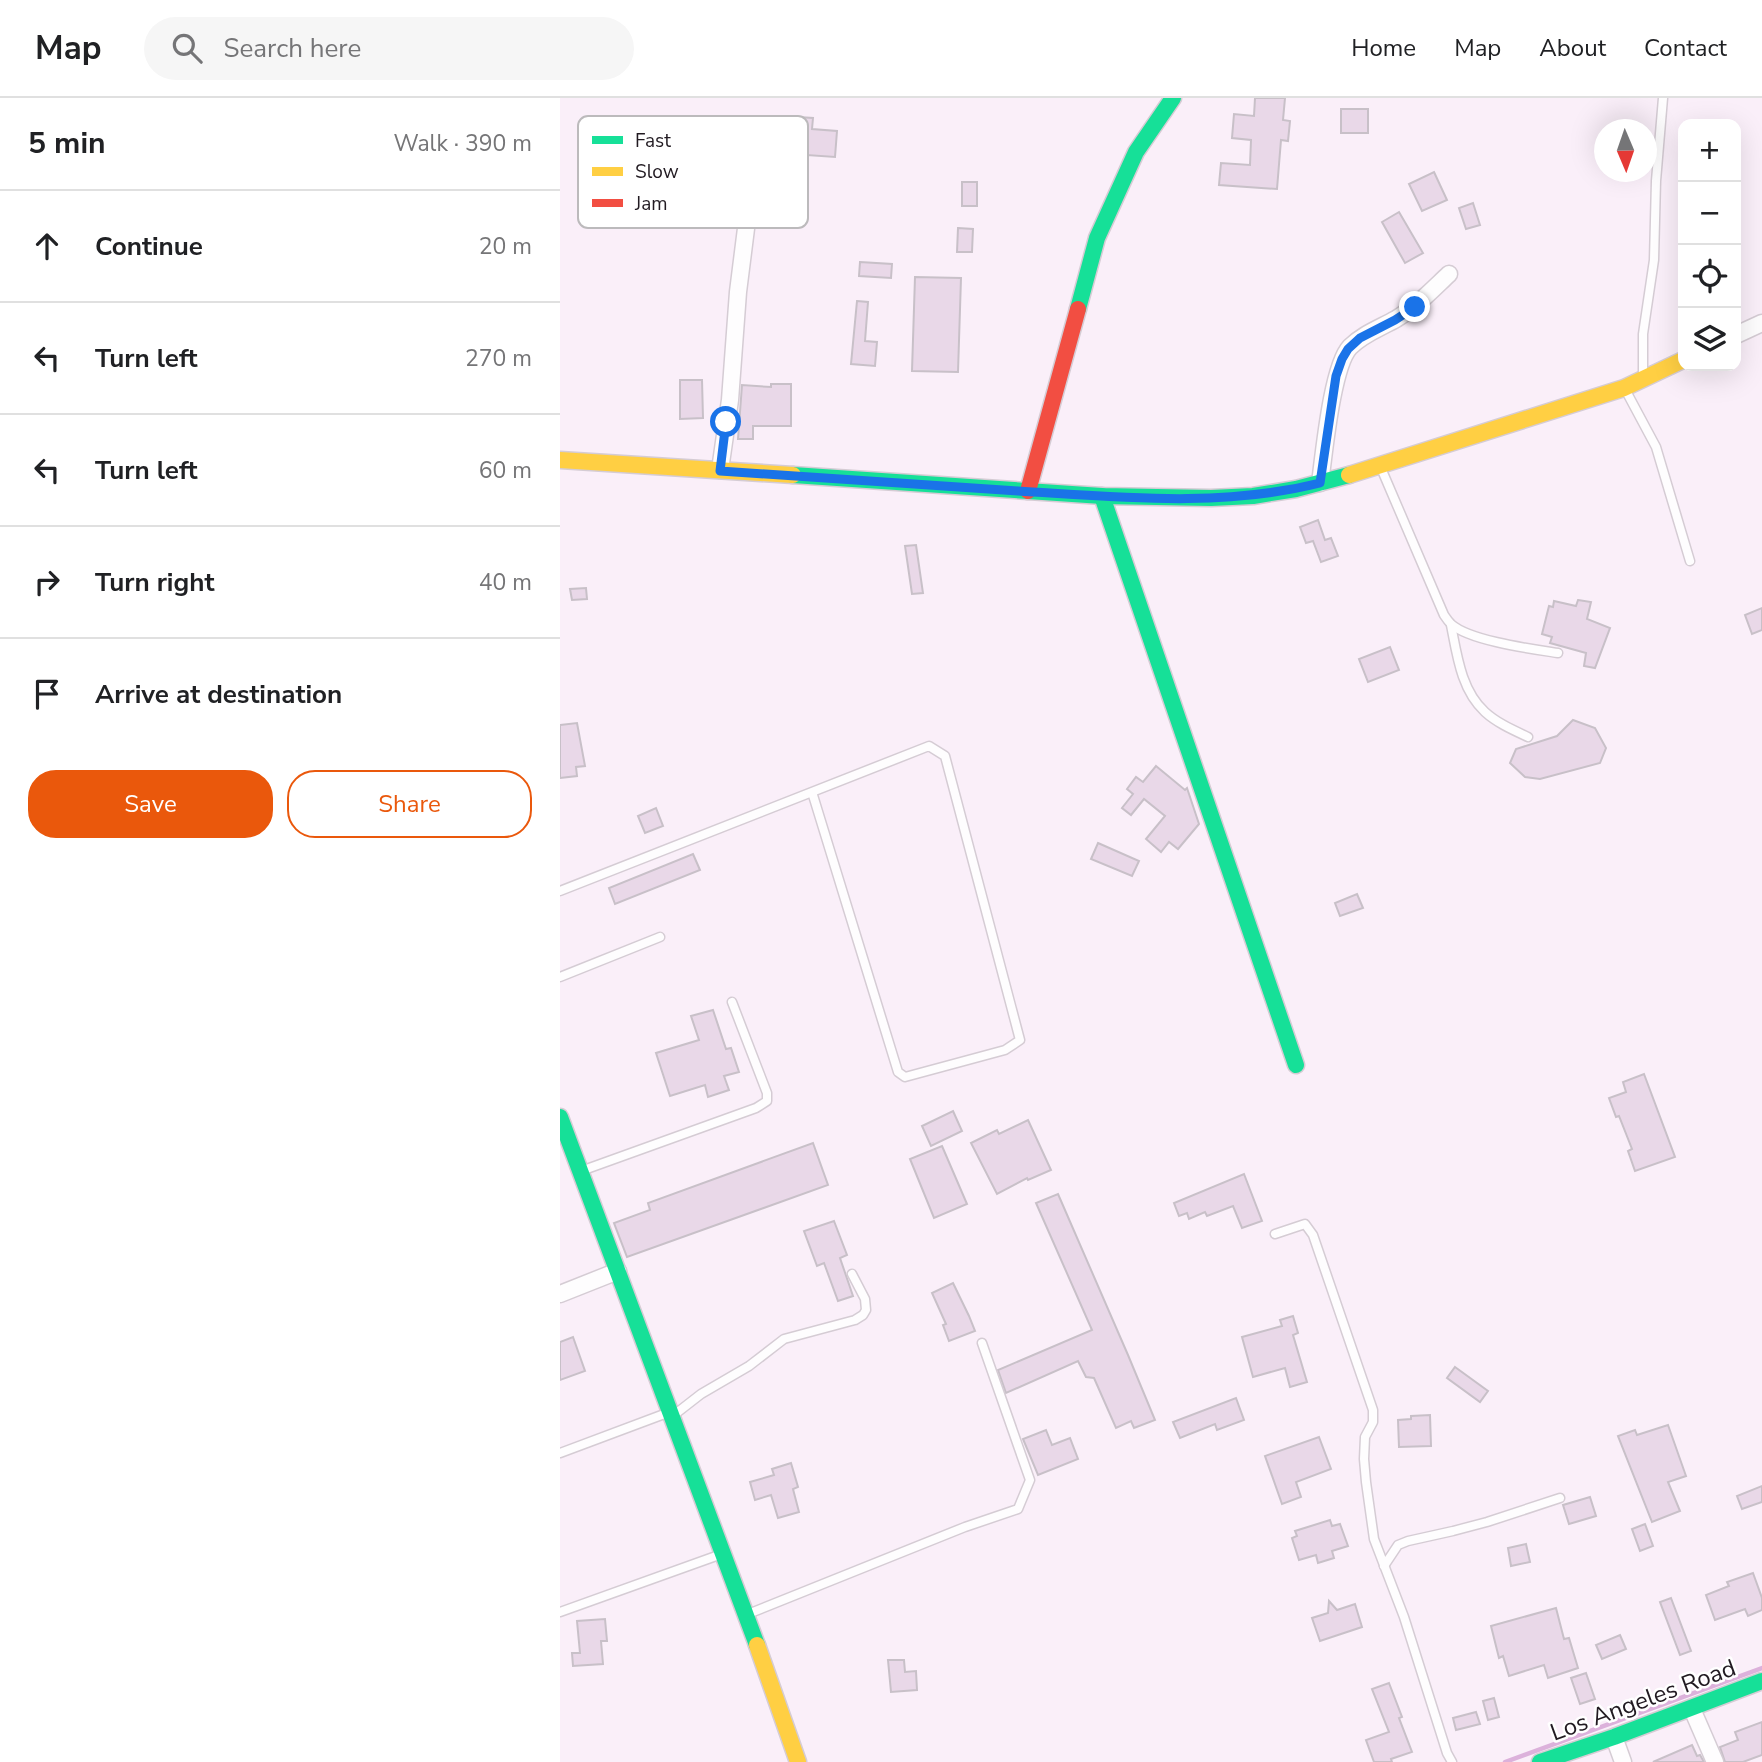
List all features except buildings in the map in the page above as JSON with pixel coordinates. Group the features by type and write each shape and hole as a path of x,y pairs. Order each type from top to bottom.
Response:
{"street":[{"path":"1028,491 1097,238 1136,152 1172,98"},
{"path":"720,471 730,400 746,228"},
{"path":"1320,483 1336,376 1348,349 1360,338 1415,307 1449,274"},
{"path":"1741,333 1762,323"},
{"path":"560,460 1102,496 1253,496 1296,489 1380,466 1624,388 1678,362"},
{"path":"1102,496 1296,1065"},
{"path":"560,1117 746,1615 798,1762"},
{"path":"560,1294 618,1271"},
{"name":"Los Angeles Road","path":"1540,1762 1692,1709 1762,1681"},
{"path":"1692,1709 1715,1762"},
{"path":"1614,1737 1623,1762"}],"lane":[{"path":"1643,378 1643,334 1654,260 1656,181 1663,98"},
{"path":"1624,388 1656,447 1690,561"},
{"path":"1380,466 1444,615 1451,625 1459,667 1470,694 1484,711 1528,737"},
{"path":"1451,625 1468,634 1515,647 1558,653"},
{"path":"560,891 929,746 945,756 1020,1040 1005,1050 980,1057 905,1076 898,1072 812,792"},
{"path":"560,977 660,937"},
{"path":"581,1171 756,1108 767,1101 767,1093 732,1002"},
{"path":"1275,1234 1306,1224 1313,1235 1373,1410 1373,1422 1365,1437 1364,1459 1374,1539 1404,1617 1452,1762"},
{"path":"560,1453 671,1414 749,1366 784,1339 855,1320 866,1310 865,1299 852,1273"},
{"path":"746,1615 965,1527 1018,1509 1030,1480 982,1343"},
{"path":"1384,1566 1398,1545 1408,1541 1487,1522 1560,1498"},
{"path":"560,1612 722,1554"}],"waterway":[{"path":"1505,1762 1762,1668"}],"traffic: fast":[{"path":"1078,309 1097,238 1136,152 1173,98"},
{"path":"793,475 1102,496 1211,498 1253,496 1296,489 1349,475"},
{"path":"1102,496 1296,1065"},
{"path":"560,1117 757,1645"},
{"path":"1540,1762 1762,1681"}],"traffic: slow":[{"path":"1349,475 1624,388 1678,362"},
{"path":"560,460 793,475"},
{"path":"757,1645 798,1762"}],"traffic: jam":[{"path":"1028,491 1078,309"}],"route":[{"path":"726,422 720,471 1160,498 1253,496 1296,489 1320,483 1336,376 1348,349 1360,338 1415,307"}]}
